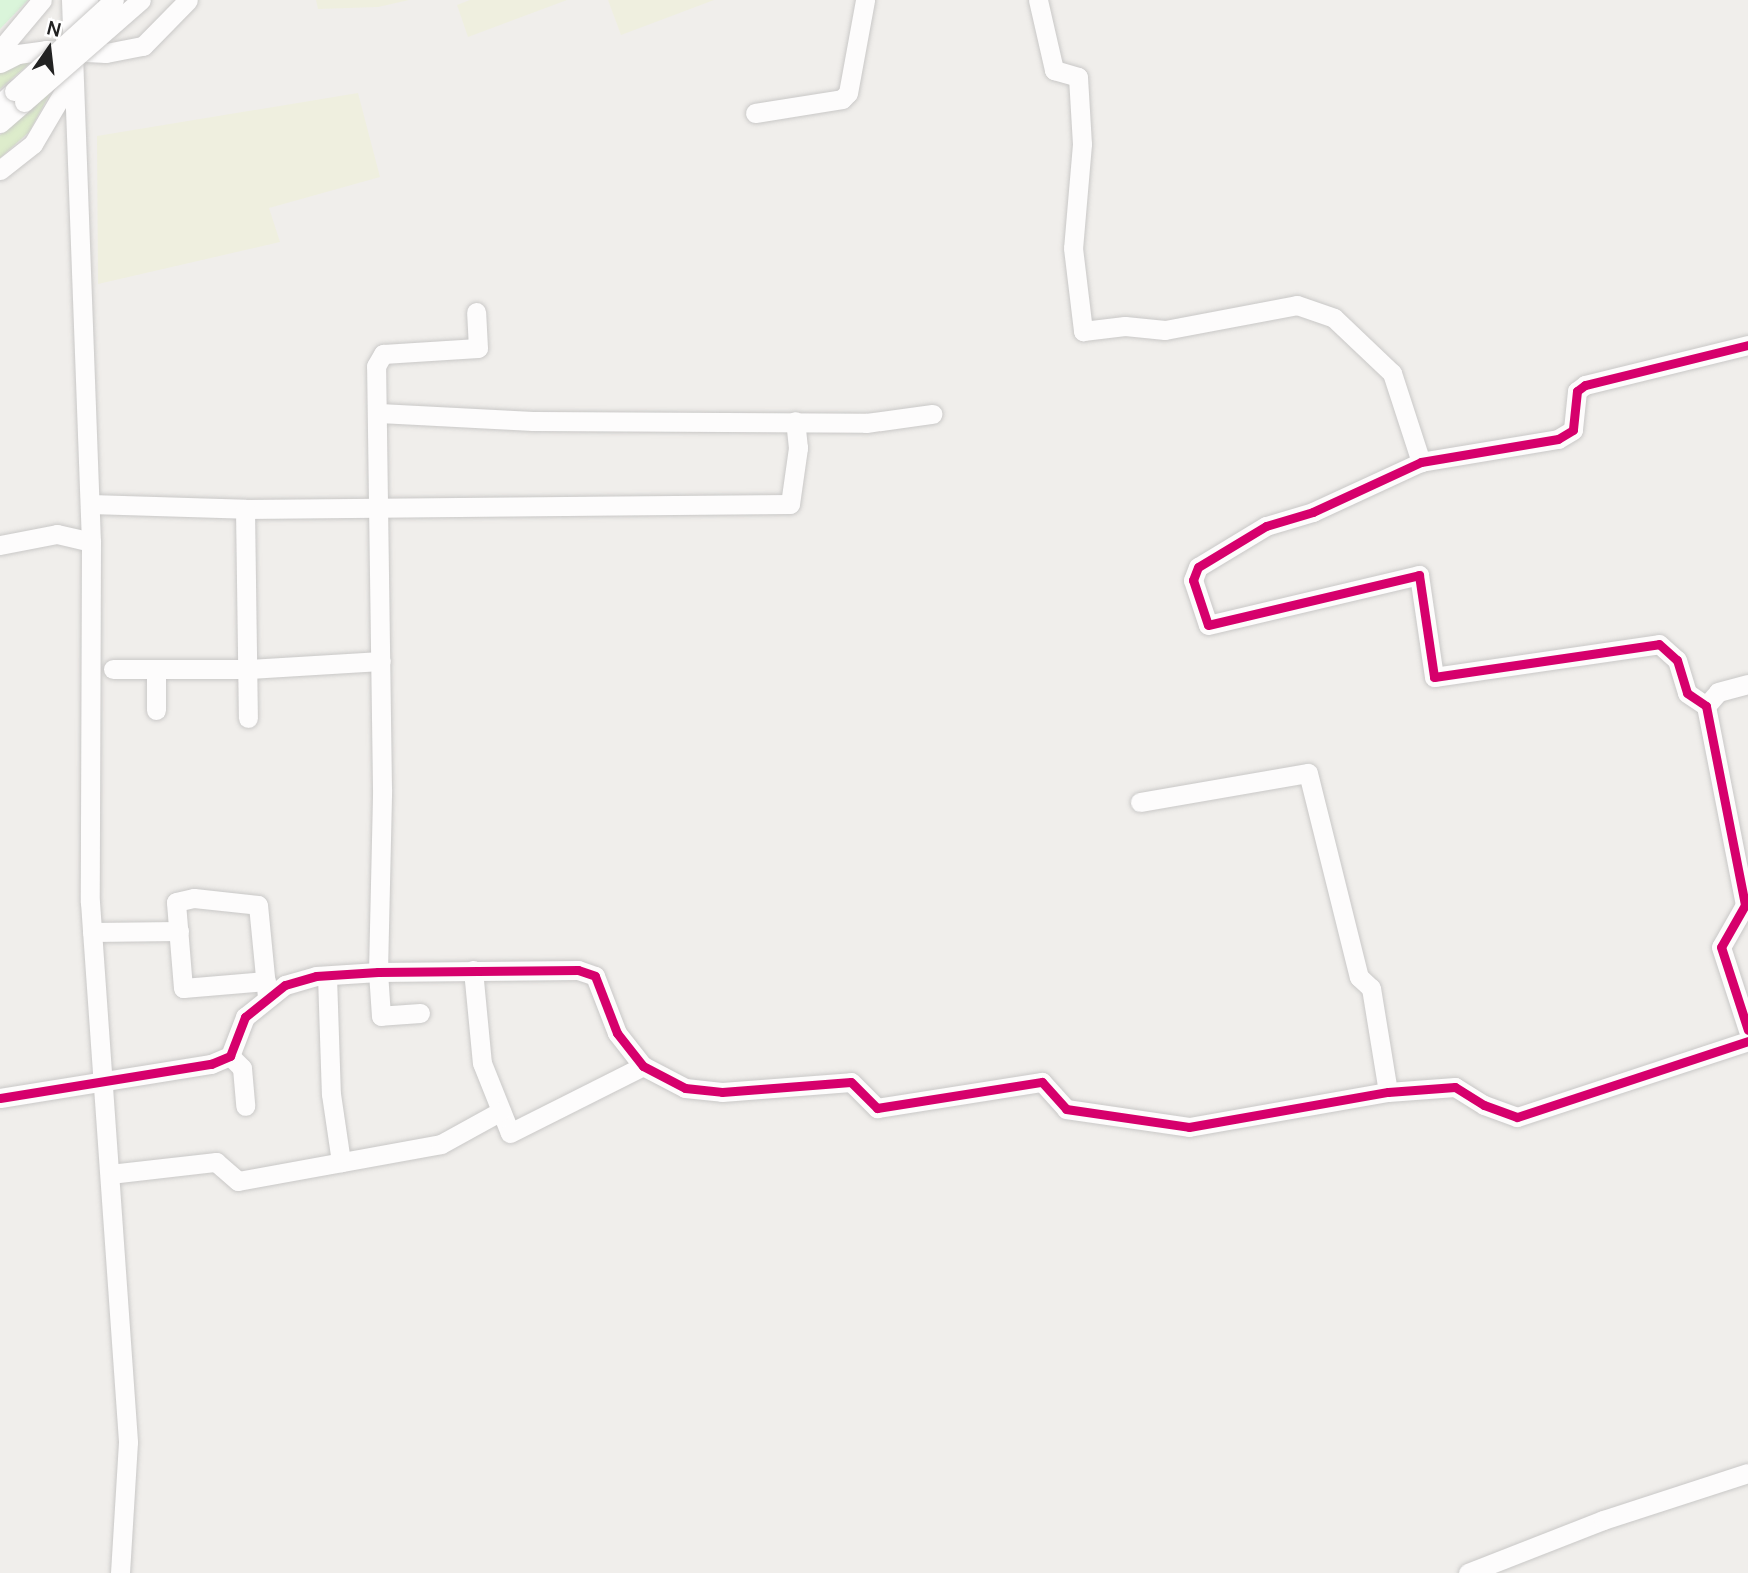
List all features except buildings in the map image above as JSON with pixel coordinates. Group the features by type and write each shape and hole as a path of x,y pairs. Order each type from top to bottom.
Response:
{"street":[{"path":"0,50 42,0"},
{"path":"71,0 91,542 92,932 128,1442 120,1573"},
{"path":"72,25 88,0"},
{"path":"0,123 13,99 114,0"},
{"path":"13,99 141,0"},
{"path":"0,63 18,54 46,50 74,62 143,46 188,0"},
{"path":"755,113 842,99 848,93 865,0"},
{"path":"1038,0 1054,70 1079,77 1082,144 1073,248 1083,331 1125,326 1165,330 1297,305 1334,318 1392,373 1421,462"},
{"path":"0,170 33,144 74,62"},
{"path":"420,1013 381,1016 378,972 381,661 379,413 376,366 383,354 478,348 476,312"},
{"path":"1748,345 1585,386 1577,391 1573,430 1558,439 1421,462 1313,512 1266,526 1198,567 1193,580 1208,625 1419,575 1434,677 1659,645 1677,660 1686,693 1706,706 1745,905 1721,947 1748,1030"},
{"path":"379,413 533,421 866,423 932,414"},
{"path":"90,505 380,509 790,504 798,448 795,421"},
{"path":"245,509 248,718"},
{"path":"0,545 57,534 91,542"},
{"path":"113,669 248,669 381,661"},
{"path":"156,669 156,710"},
{"path":"1706,706 1718,692 1748,684"},
{"path":"1140,802 1308,773 1359,977 1371,988 1388,1092"},
{"path":"0,1098 102,1084 211,1064 230,1056 245,1017 267,988 258,905 194,898 176,902 183,988 267,988 327,975 378,972 579,970 595,976 617,1032 643,1066 685,1088 722,1092 851,1082 877,1108 1042,1082 1066,1110 1189,1127 1388,1092 1455,1087 1484,1105 1517,1117 1748,1041"},
{"path":"92,932 178,931"},
{"path":"473,970 482,1063 510,1133 643,1066"},
{"path":"327,975 331,1094 341,1162"},
{"path":"230,1056 242,1068 245,1106"},
{"path":"110,1174 216,1162 238,1181 441,1144 501,1111"},
{"path":"1468,1573 1603,1520 1748,1473"}],"green space":[{"path":"0,0 28,0 0,29"},
{"path":"316,0 409,0 378,7 318,9"},
{"path":"470,0 567,0 468,37 457,5"},
{"path":"608,0 714,0 621,35"},
{"path":"39,55 0,89 0,70"},
{"path":"53,88 29,132 0,158 0,135"},
{"path":"358,93 380,177 269,208 280,242 98,284 97,136"}],"cycle path":[{"path":"1748,345 1585,385 1577,391 1573,430 1558,439 1421,462 1313,512 1266,526 1198,567 1193,580 1208,625 1419,575 1434,677 1659,644 1677,660 1687,693 1706,706 1745,905 1721,947 1748,1030"},
{"path":"0,1098 211,1064 230,1056 245,1017 285,985 316,976 378,972 578,970 595,976 617,1033 643,1066 685,1088 722,1092 851,1082 877,1108 1042,1082 1066,1109 1189,1127 1388,1092 1455,1087 1484,1105 1517,1117 1748,1041"}]}
